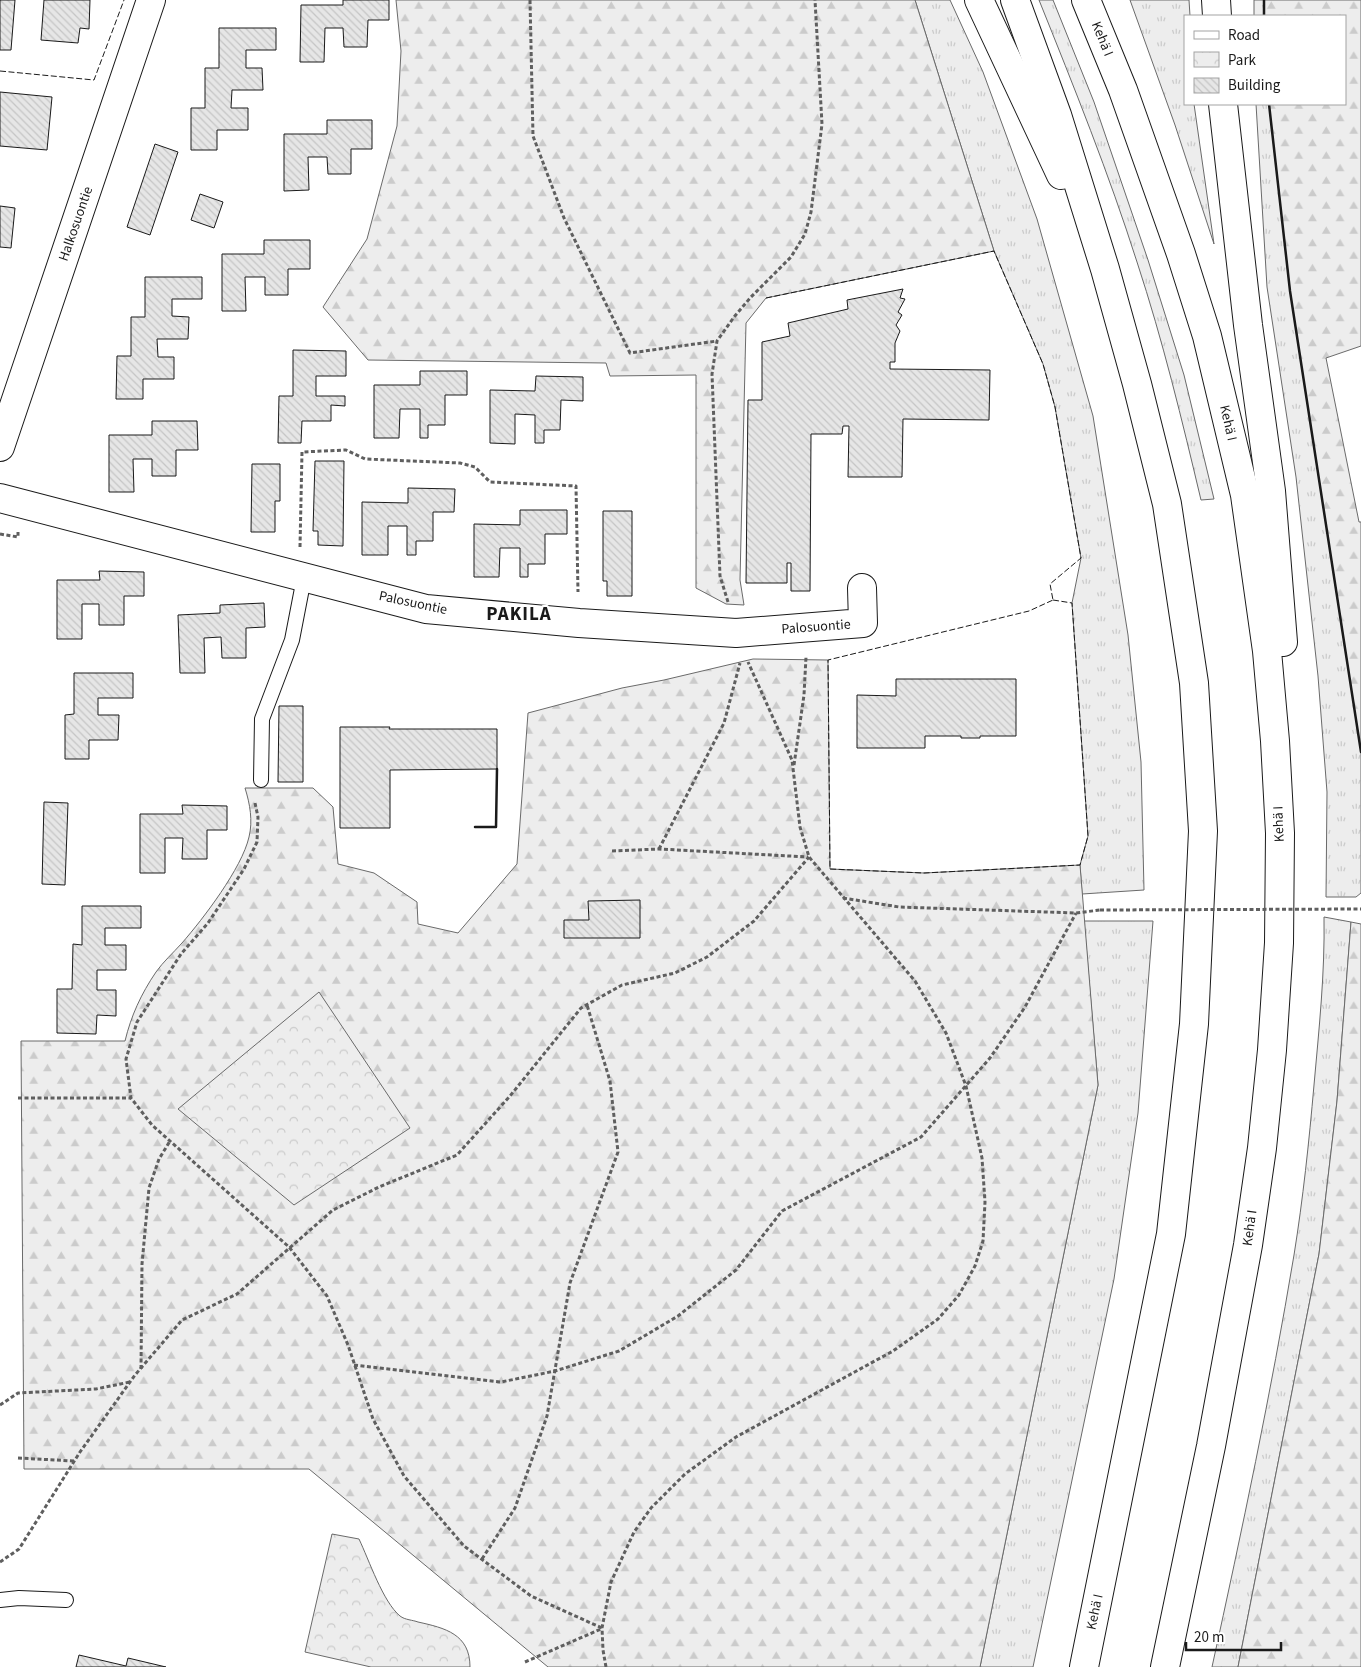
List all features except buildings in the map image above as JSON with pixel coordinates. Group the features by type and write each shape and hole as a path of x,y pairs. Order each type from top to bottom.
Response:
{"main road":[{"name":"Halkosuontie","path":"0,447 151,0"},
{"path":"979,0 1105,269"},
{"name":"Kehä I","path":"1015,0 1057,115 1105,269 1137,384 1167,504 1194,683 1202,831 1194,1024 1171,1234 1084,1667"},
{"name":"Kehä I","path":"1086,0 1123,90 1181,254 1207,336 1245,495 1267,651 1275,741 1280,833 1279,943 1272,1050 1262,1148 1248,1245 1216,1417 1165,1667"},
{"path":"1216,0 1217,15"},
{"path":"1229,15 1230,0"},
{"path":"1225,111 1246,316 1271,491 1284,651 1280,833"},
{"name":"Palosuontie","path":"0,498 426,609 579,623 740,642 808,627 863,623 862,588"}],"lane":[{"path":"261,780 262,719 292,640 302,577"},
{"path":"0,1600 19,1598 66,1600"}],"path":[{"path":"530,0 533,136 564,218 630,353 718,341"},
{"path":"606,1667 602,1628 611,1582 634,1532 651,1508 685,1474 736,1438 893,1351 938,1319 959,1295 975,1266 983,1241 985,1202 982,1158 966,1086 946,1033 915,981 809,857 800,827 792,760 740,642 720,576 712,374 718,341 734,317 751,297 791,257 805,234 811,212 822,124 819,40 815,0"},
{"path":"302,577 302,452 346,450 365,459 460,463 474,467 490,482 576,486 579,623"},
{"path":"793,771 804,695 808,627"},
{"path":"659,850 724,723 740,642"},
{"path":"261,764 251,786 258,817 257,842 244,869 208,923 181,954 137,1022 126,1059 130,1098 152,1125 289,1248 328,1296 373,1419 404,1476 464,1546 531,1596 602,1628"},
{"path":"612,851 659,850 809,857"},
{"path":"0,1562 19,1549 74,1461 130,1382 182,1320 237,1294 333,1210 379,1187 457,1155 510,1096 581,1008 622,985 675,973 707,957 754,921 809,857"},
{"path":"843,898 899,907 1076,913 1100,910 1361,910"},
{"path":"354,1365 501,1382 554,1371 619,1351 678,1316 736,1270 782,1211 921,1137 990,1058 1025,1007 1076,913"},
{"path":"482,1559 515,1508 547,1416 570,1283 618,1152 610,1081 587,1005"},
{"path":"18,1098 130,1098"},
{"path":"141,1369 142,1264 149,1188 159,1159 170,1141"},
{"path":"0,1405 18,1393 96,1389 130,1382"},
{"path":"18,1458 74,1461"},
{"path":"525,1662 602,1628"}],"green space":[{"path":"396,0 915,0 994,251 766,298 746,323 740,580 744,605 726,604 696,588 696,375 610,376 606,363 368,360 323,307 367,239 397,126 401,51"},
{"path":"915,0 950,0 983,72 1037,219 1093,416 1128,635 1141,762 1144,890 1082,894 1080,865 1088,836 1072,603 1081,558 1055,407 1043,364 994,251"},
{"path":"1039,0 1053,0 1094,102 1148,260 1184,375 1214,499 1201,500 1164,351 1137,262 1103,163"},
{"path":"1130,0 1189,0 1190,15 1184,15 1184,105 1194,105 1214,244 1175,125"},
{"path":"1254,0 1264,0 1264,15 1254,15"},
{"path":"1264,0 1361,0 1361,346 1326,358 1359,522 1361,522 1361,752 1290,291 1269,105 1346,105 1346,15 1264,15"},
{"path":"1256,105 1269,105 1290,291 1361,752 1361,893 1356,897 1326,897 1327,792 1318,676 1296,477 1267,287"},
{"path":"753,659 828,660 830,869 924,873 1080,865 1098,1085 980,1667 548,1667 309,1469 24,1469 21,1041 125,1041 133,1014 151,980 211,907 239,863 249,837 251,825 250,806 245,788 313,788 333,807 338,864 374,873 417,902 418,924 458,933 517,864 528,713 622,688"},
{"path":"1324,917 1351,922 1337,1101 1319,1254 1238,1667 1212,1667 1266,1410 1297,1234 1308,1149 1320,1022 1324,959"},
{"path":"1084,921 1153,921 1138,1113 1114,1279 1033,1667 980,1667 1098,1085"},
{"path":"1351,922 1361,924 1361,1667 1238,1667 1319,1254 1337,1101"},
{"path":"319,992 410,1128 294,1205 178,1109"},
{"path":"332,1534 359,1539 382,1591 394,1610 404,1618 438,1627 454,1634 466,1647 470,1667 371,1667 305,1652"}],"fence":[{"path":"0,71 94,80 124,0"},
{"path":"766,298 994,251 1043,364 1055,407 1081,558 1050,584 1053,600"},
{"path":"1053,600 1072,603 1088,836 1080,865 924,873 830,869 828,660 1029,611 1053,600"}],"wall":[{"path":"1264,0 1264,15"},
{"path":"1269,105 1290,291 1361,752"},
{"path":"475,827 496,827 497,769"}],"district":[{"name":"PAKILA","path":"519,614"}]}
